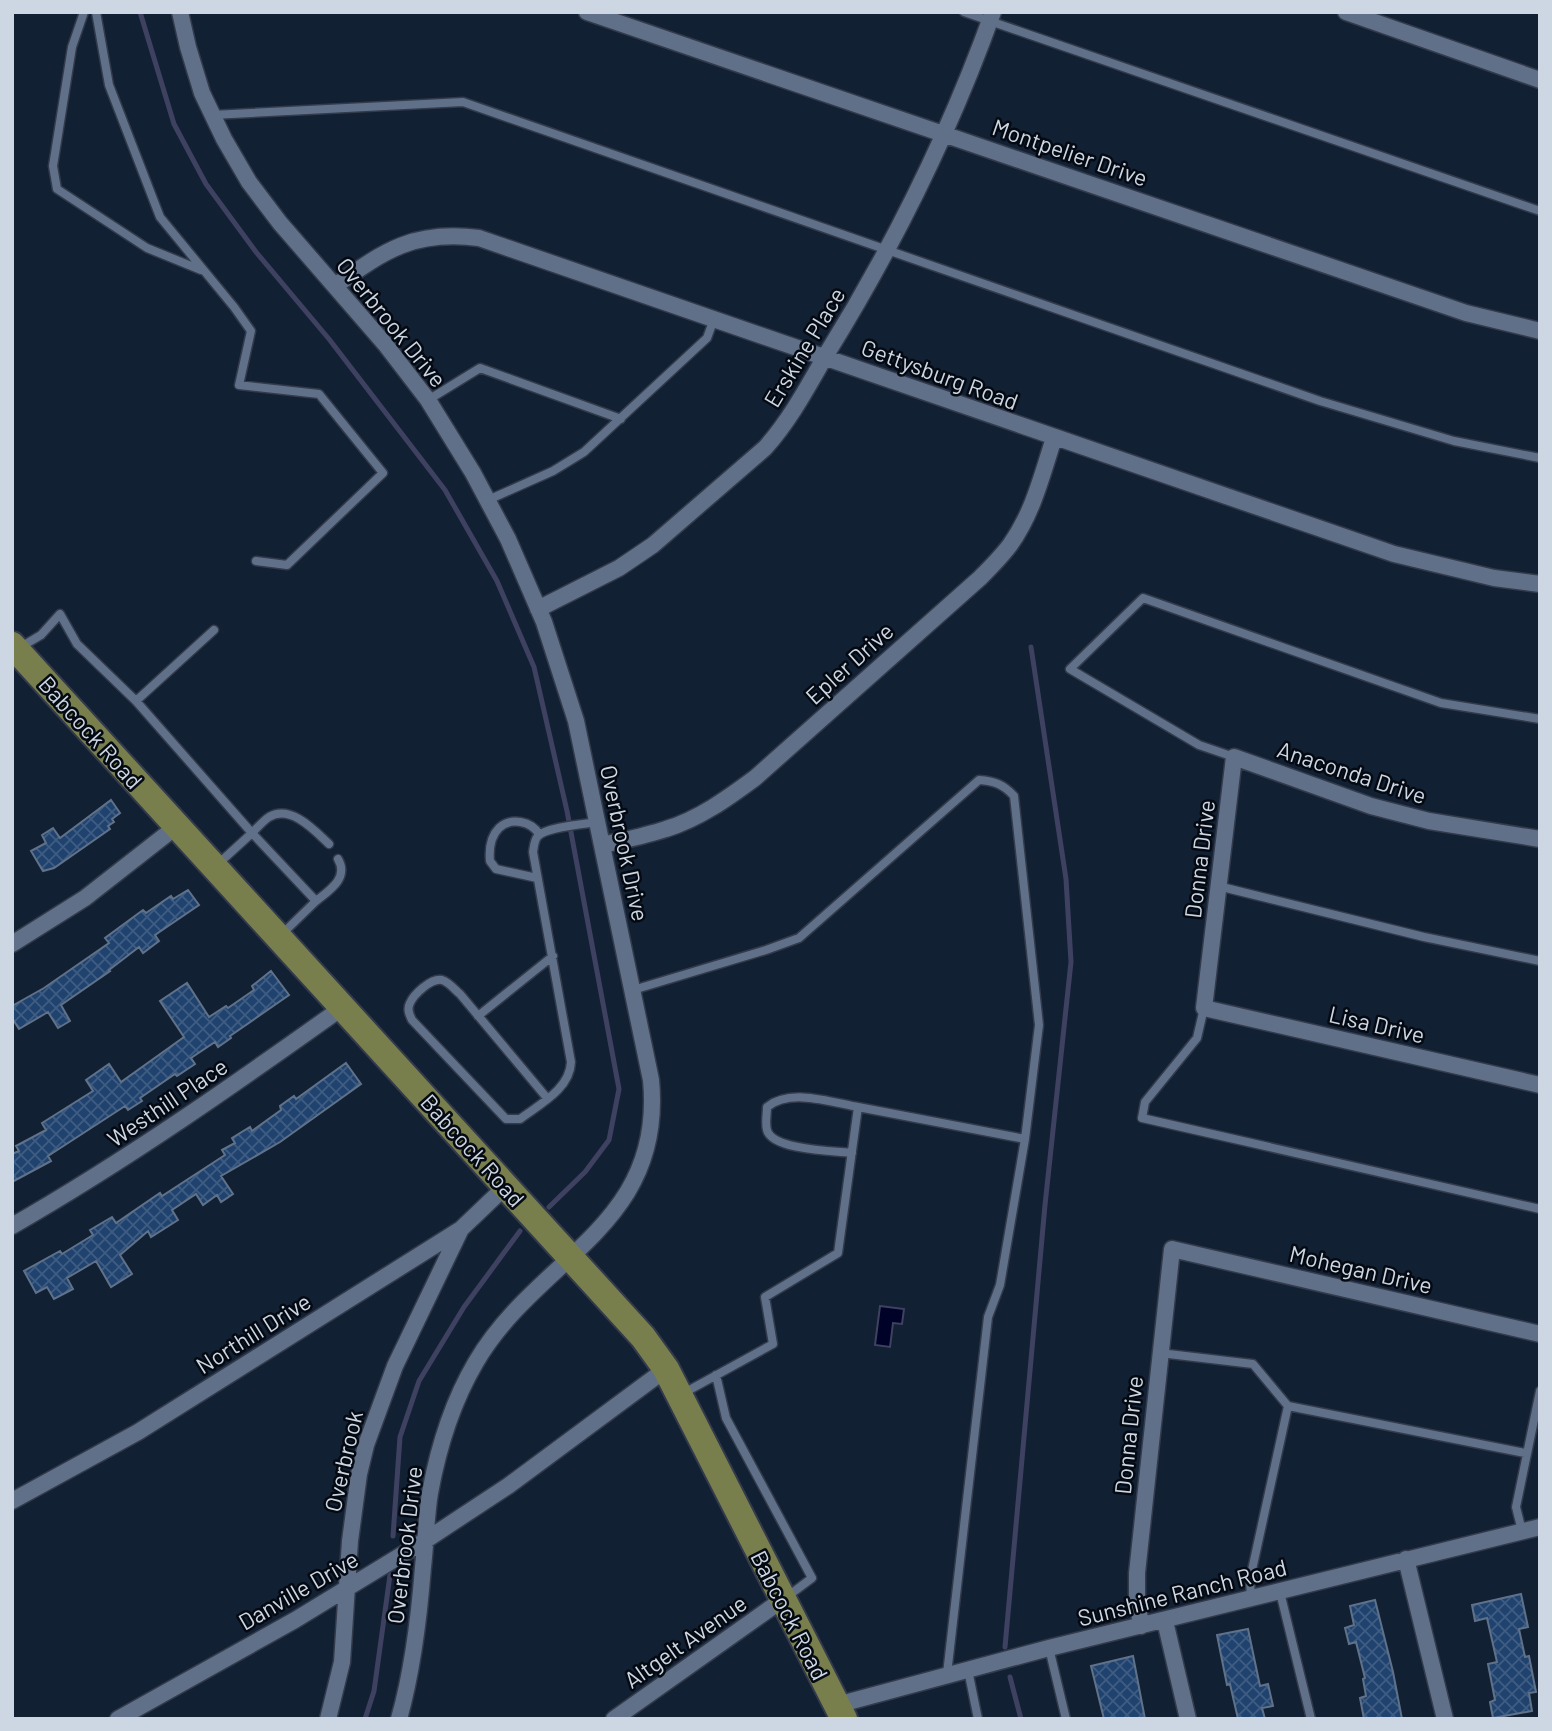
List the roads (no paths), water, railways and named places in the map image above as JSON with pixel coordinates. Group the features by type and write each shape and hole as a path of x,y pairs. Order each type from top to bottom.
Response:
{"main road":[{"name":"Babcock Road","path":"14,649 643,1337 666,1369 680,1395 840,1712"}],"street":[{"name":"Overbrook Drive","path":"180,12 202,93 223,139 249,182 280,223 385,344 428,400 473,473 508,540 538,609 576,721 633,990 653,1099 646,1154 634,1183 617,1209 507,1320 476,1363 454,1410 436,1462 429,1496 419,1619 412,1669 398,1719"},
{"name":"Montpelier Drive","path":"587,12 1466,313 1540,331"},
{"path":"1346,12 1540,80"},
{"name":"Erskine Place","path":"538,609 619,568 653,545 765,448 793,413 887,249 945,133 991,17"},
{"name":"Gettysburg Road","path":"335,286 373,258 399,245 427,237 456,235 479,238 1394,554 1494,578 1540,584"},
{"name":"Epler Drive","path":"603,845 668,829 728,798 755,778 981,578 1003,555 1023,523 1035,497 1054,438"},
{"name":"Anaconda Drive","path":"1234,757 1371,806 1429,821 1540,839"},
{"name":"Donna Drive","path":"1204,1008 1234,757"},
{"path":"12,943 85,898 177,826"},
{"name":"Westhill Place","path":"12,1226 79,1188 170,1130 344,1007"},
{"name":"Lisa Drive","path":"1204,1008 1540,1085"},
{"name":"Northill Drive","path":"12,1501 138,1432 461,1229 506,1186"},
{"name":"Overbrook","path":"328,1719 342,1662 345,1590 359,1474 377,1411 405,1342 461,1229"},
{"name":"Donna Drive","path":"1141,1626 1137,1573 1172,1249"},
{"name":"Mohegan Drive","path":"1172,1249 1540,1334"},
{"name":"Danville Drive","path":"118,1719 345,1590 426,1540 508,1486 666,1369"},
{"name":"Sunshine Ranch Road","path":"840,1712 947,1674 1540,1527"},
{"path":"1406,1559 1445,1719"},
{"name":"Altgelt Avenue","path":"614,1719 782,1600"},
{"path":"1165,1621 1188,1719"}],"lane":[{"path":"84,12 72,47 52,166 57,189 147,248 204,271"},
{"path":"96,12 109,85 160,217 251,331 239,384 319,394 383,473 286,565 256,561"},
{"path":"964,12 991,17 1540,211"},
{"path":"212,115 464,102 1372,417 1454,441 1540,458"},
{"path":"488,500 553,471 584,452 707,338 714,319"},
{"path":"428,400 480,368 621,419"},
{"path":"1234,757 1199,745 1070,669 1143,598 1441,703 1540,719"},
{"path":"14,649 41,635 60,614 78,644 136,701 316,901"},
{"path":"136,701 214,631"},
{"path":"633,990 799,938 979,779 992,780 1005,786 1014,796 1039,1025 1025,1139 1000,1285 988,1317 947,1674"},
{"path":"215,866 271,815 283,814 307,823 329,844"},
{"path":"537,878 496,869 490,861 489,851 493,836 500,827 510,823 522,822 543,833"},
{"path":"547,1098 460,994 446,981 439,979 430,982 409,1007 412,1020 506,1119 520,1119 547,1098 566,1083 571,1062 533,852 536,839 543,833 598,822"},
{"path":"279,937 335,885 342,875 338,859"},
{"path":"1218,886 1424,937 1540,961"},
{"path":"478,1016 553,956"},
{"path":"1204,1008 1197,1038 1145,1102 1142,1118 1540,1209"},
{"path":"852,1153 780,1144 770,1137 766,1130 768,1107 787,1097 858,1107 1025,1139"},
{"path":"680,1395 773,1344 765,1297 838,1253 858,1107"},
{"path":"1160,1353 1253,1364 1288,1406 1525,1453"},
{"path":"716,1375 726,1418 812,1578 782,1600"},
{"path":"1522,1531 1516,1507 1525,1453 1540,1391"},
{"path":"1251,1599 1250,1579 1288,1406"},
{"path":"1280,1592 1311,1719"},
{"path":"1049,1648 1066,1719"},
{"path":"968,1670 978,1719"}],"water":[{"path":"880,1306 904,1309 902,1324 893,1323 890,1347 875,1345"}],"waterway":[{"path":"140,12 174,124 206,184 256,252 329,339 445,490 497,581 534,667 567,811 619,1089 609,1140 585,1172 549,1207"},
{"path":"1005,1647 1045,1205 1071,962 1066,879 1031,647"},
{"path":"393,1536 400,1437 419,1381 464,1307 520,1231"},
{"path":"365,1719 374,1691 390,1575"},
{"path":"1010,1677 1021,1719"}]}
